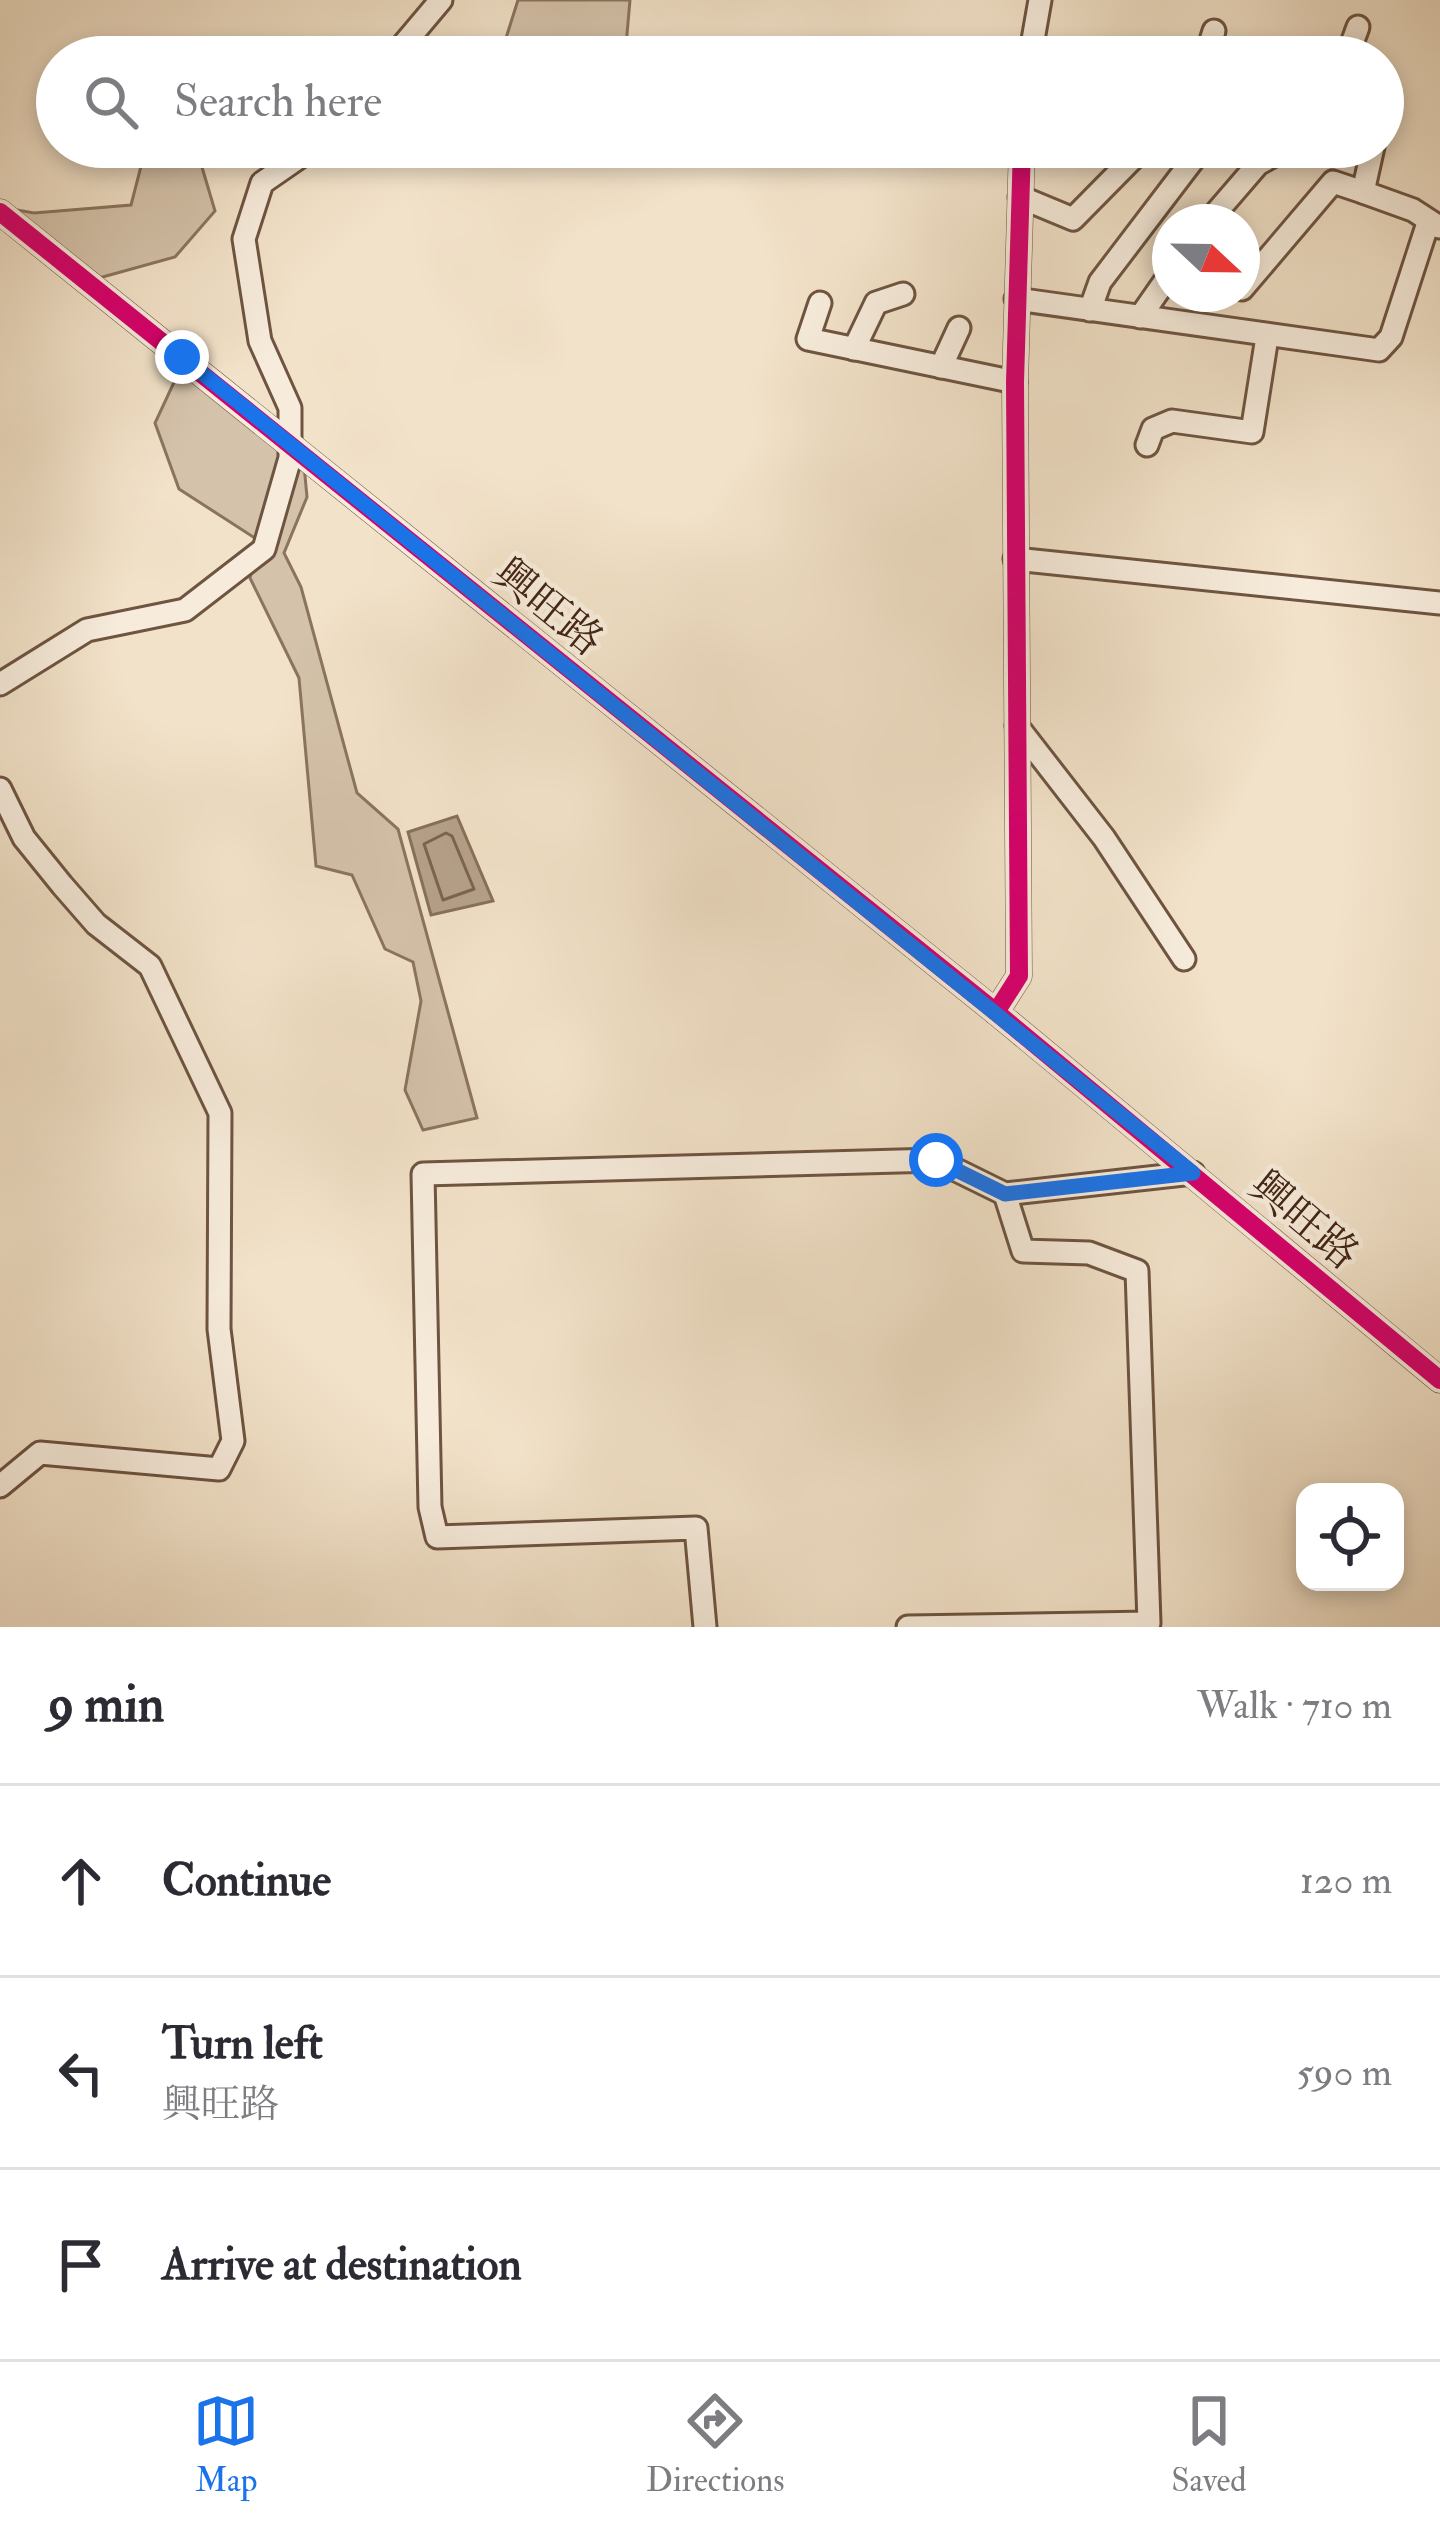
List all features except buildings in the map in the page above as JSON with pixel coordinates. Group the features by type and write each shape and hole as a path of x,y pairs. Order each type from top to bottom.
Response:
{"street":[{"path":"410,36 441,0"},
{"path":"1034,36 1040,0"},
{"path":"1355,36 1358,27"},
{"path":"1212,36 1214,31"},
{"path":"0,685 87,630 185,610 263,549 290,458 286,442 290,408 260,341 244,239 262,183 284,168"},
{"path":"996,1012 1019,976 1015,382 1021,168"},
{"path":"1020,197 1073,219 1123,168"},
{"path":"1090,310 1100,282 1187,168"},
{"path":"1224,204 1255,168"},
{"path":"1364,192 1368,168"},
{"path":"1016,298 1360,350 1386,346 1434,225 1413,210 1333,182 1260,268"},
{"name":"興旺路","path":"0,212 996,1012 1440,1380"},
{"path":"854,349 875,303 903,294"},
{"path":"1140,317 1152,300"},
{"path":"820,303 808,339 1015,382"},
{"path":"1221,328 1230,312"},
{"path":"940,367 959,328"},
{"path":"1147,445 1160,422 1252,432 1267,337"},
{"path":"1015,559 1440,604"},
{"path":"1017,726 1104,838 1184,958"},
{"path":"0,789 24,838 62,885 96,924 150,966 220,1113 219,1330 233,1441 219,1468 209,1469 40,1453 0,1486"},
{"path":"705,1627 696,1528 437,1537 430,1507 423,1174 936,1160 1005,1194 1193,1173"},
{"path":"908,1627 1149,1623 1137,1271 1089,1253 1023,1252 1005,1194"}],"shaded area":[{"path":"518,0 630,0 627,36 507,36"},
{"path":"141,168 202,168 215,211 175,257 88,281 0,207 34,213 131,205"},
{"path":"183,363 304,465 307,497 284,553 301,587 357,793 398,829 477,1118 423,1130 405,1090 421,1001 413,962 385,949 352,875 316,866 299,678 250,578 258,540 179,489 155,423"}],"water":[{"path":"457,816 493,901 431,915 408,832"}],"cycle path":[{"path":"996,1012 1019,976 1015,382 1021,168"},
{"path":"0,212 996,1012 1440,1380"}],"route":[{"path":"182,357 1193,1173 1005,1194 936,1160"}]}
